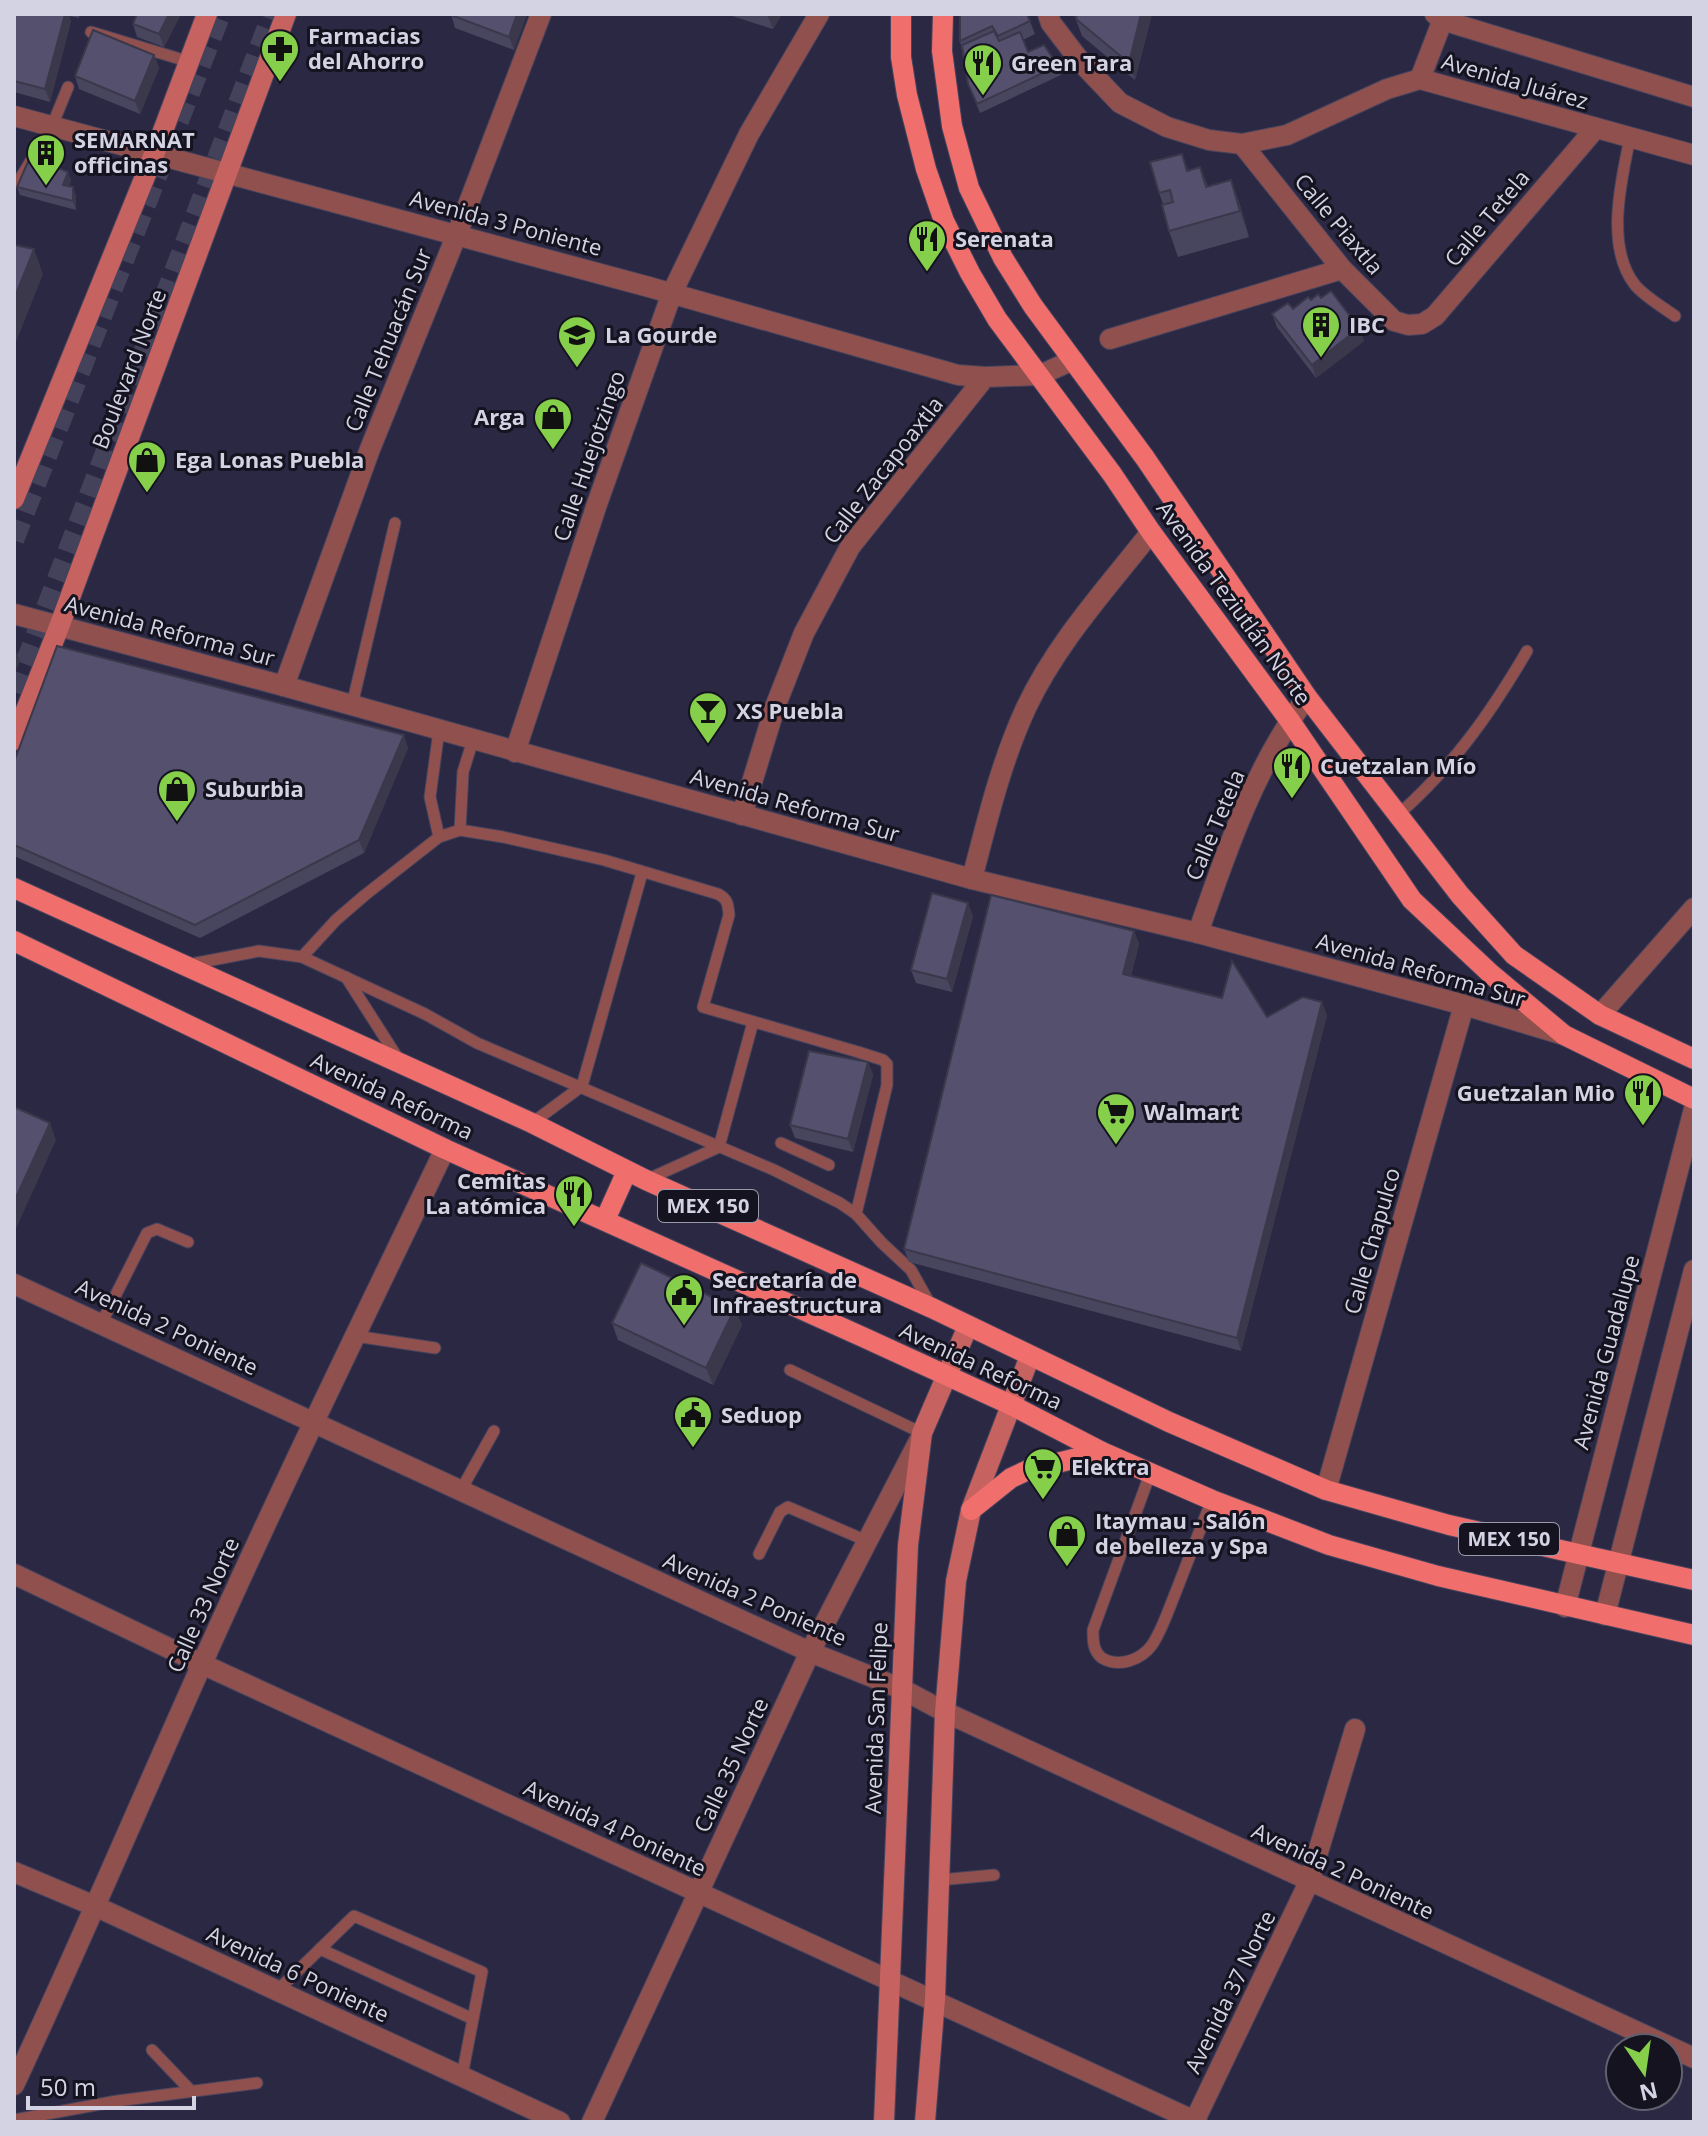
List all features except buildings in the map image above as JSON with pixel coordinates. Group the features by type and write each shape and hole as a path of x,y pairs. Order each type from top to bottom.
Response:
{"main road":[{"path":"14,499 155,152 207,14"},
{"name":"Boulevard Norte","path":"14,740 59,627 286,14"},
{"name":"Avenida Teziutlán Norte","path":"901,14 901,57 907,95 926,169 944,221 970,273 997,319 1290,721 1412,900 1491,974 1564,1035 1694,1099"},
{"name":"Avenida Teziutlán Norte","path":"943,14 942,51 952,126 969,188 1003,258 1033,306 1145,458 1307,697 1460,895 1514,955 1600,1015 1694,1059"},
{"name":"Avenida Reforma","path":"14,888 532,1123 637,1175 932,1308 1169,1422 1326,1490 1449,1525 1694,1580"},
{"name":"Avenida Reforma","path":"14,941 445,1149 1011,1405 1102,1452 1212,1500 1329,1545 1438,1576 1694,1635"},
{"path":"605,1220 637,1175"},
{"name":"Avenida San Felipe","path":"884,2122 908,1545 922,1433 968,1326"},
{"path":"925,2122 935,1999 945,1712 956,1581 971,1510 1030,1356"},
{"path":"971,1510 1011,1478 1028,1470 1102,1452"}],"street":[{"name":"Calle Tehuacán Sur","path":"284,686 370,449 541,14"},
{"name":"Calle Huejotzingo","path":"515,752 597,504 672,293 749,134 819,14"},
{"name":"Avenida Juárez","path":"1048,14 1051,23 1080,61 1120,103 1167,127 1209,140 1242,144 1287,135 1387,89 1420,79 1694,155"},
{"path":"1420,79 1441,16"},
{"name":"Avenida Juárez","path":"1441,16 1694,97"},
{"name":"Avenida 3 Poniente","path":"14,116 457,234 958,375 985,377"},
{"name":"Calle Tetela","path":"1408,325 1422,324 1435,316 1595,129"},
{"name":"Calle Piaxtla","path":"1242,144 1342,269 1394,321 1408,325"},
{"path":"1110,339 1342,269"},
{"path":"985,377 1040,375 1073,360"},
{"name":"Calle Zacapoaxtla","path":"742,815 775,707 804,633 850,547 985,377"},
{"path":"972,879 995,792 1026,708 1067,637 1151,532"},
{"name":"Avenida Reforma Sur","path":"14,614 284,686 972,879 1198,933 1564,1035"},
{"name":"Calle Tetela","path":"1198,933 1232,835 1290,721 1307,697"},
{"path":"1600,1015 1694,908"},
{"name":"Calle Chapulco","path":"1326,1490 1464,1005"},
{"name":"Avenida Guadalupe","path":"1565,1607 1694,1109"},
{"name":"Calle 33 Norte","path":"14,2085 97,1907 202,1664 314,1421 445,1149"},
{"path":"1605,1615 1694,1270"},
{"name":"Avenida 2 Poniente","path":"14,1284 810,1652 902,1689 1309,1882 1694,2058"},
{"name":"Calle 35 Norte","path":"592,2122 810,1652 922,1433"},
{"name":"Avenida 4 Poniente","path":"14,1574 202,1664 935,1999 1195,2122"},
{"name":"Avenida 37 Norte","path":"1195,2122 1309,1882 1355,1729"},
{"name":"Avenida 6 Poniente","path":"14,1872 97,1907 560,2122"}],"lane":[{"path":"91,32 190,62"},
{"path":"18,182 52,126 68,87"},
{"path":"1630,138 1619,193 1619,254 1635,285 1675,316"},
{"path":"352,705 395,523"},
{"path":"1399,814 1426,790 1469,741 1527,651"},
{"path":"439,730 430,797 439,837"},
{"path":"460,830 463,772 473,740"},
{"path":"302,957 336,920 365,895 439,837 460,830 604,860 725,898 729,915 703,1007 858,1052 887,1064 887,1085 856,1214"},
{"path":"532,1123 582,1086 642,873"},
{"path":"183,966 259,951 302,957 425,1014 477,1043 582,1086 821,1193 856,1214 911,1270 932,1308"},
{"path":"345,977 401,1064"},
{"path":"719,1147 753,1022"},
{"path":"781,1143 829,1165"},
{"path":"637,1175 719,1147"},
{"path":"101,1324 147,1233 157,1229 188,1242"},
{"path":"355,1336 435,1348"},
{"path":"790,1370 922,1433"},
{"path":"461,1490 494,1431"},
{"path":"1150,1474 1093,1630 1093,1645 1099,1656 1110,1661 1125,1663 1151,1646 1162,1626 1212,1500"},
{"path":"759,1554 780,1512 788,1507 867,1541"},
{"path":"939,1880 994,1875"},
{"path":"278,1990 354,1916 482,1972 462,2076"},
{"path":"320,1949 473,2019"},
{"path":"152,2050 191,2091"},
{"path":"14,2120 117,2101 257,2083"}],"tunnel":[{"path":"14,540 221,14"},
{"path":"14,692 272,14"}],"place":[{"name":"Farmacias del Ahorro","path":"280,83"},
{"name":"Green Tara","path":"983,97"},
{"name":"SEMARNAT officinas","path":"46,187"},
{"name":"Serenata","path":"927,273"},
{"name":"IBC","path":"1321,359"},
{"name":"La Gourde","path":"577,369"},
{"name":"Arga","path":"553,451"},
{"name":"Ega Lonas Puebla","path":"147,494"},
{"name":"XS Puebla","path":"708,745"},
{"name":"Cuetzalan Mío","path":"1292,800"},
{"name":"Suburbia","path":"177,823"},
{"name":"Guetzalan Mio","path":"1643,1127"},
{"name":"Walmart","path":"1116,1146"},
{"name":"Cemitas La atómica","path":"574,1228"},
{"name":"Secretaría de Infraestructura","path":"684,1327"},
{"name":"Seduop","path":"693,1449"},
{"name":"Elektra","path":"1043,1501"},
{"name":"Itaymau - Salón de belleza y Spa","path":"1067,1568"}]}
